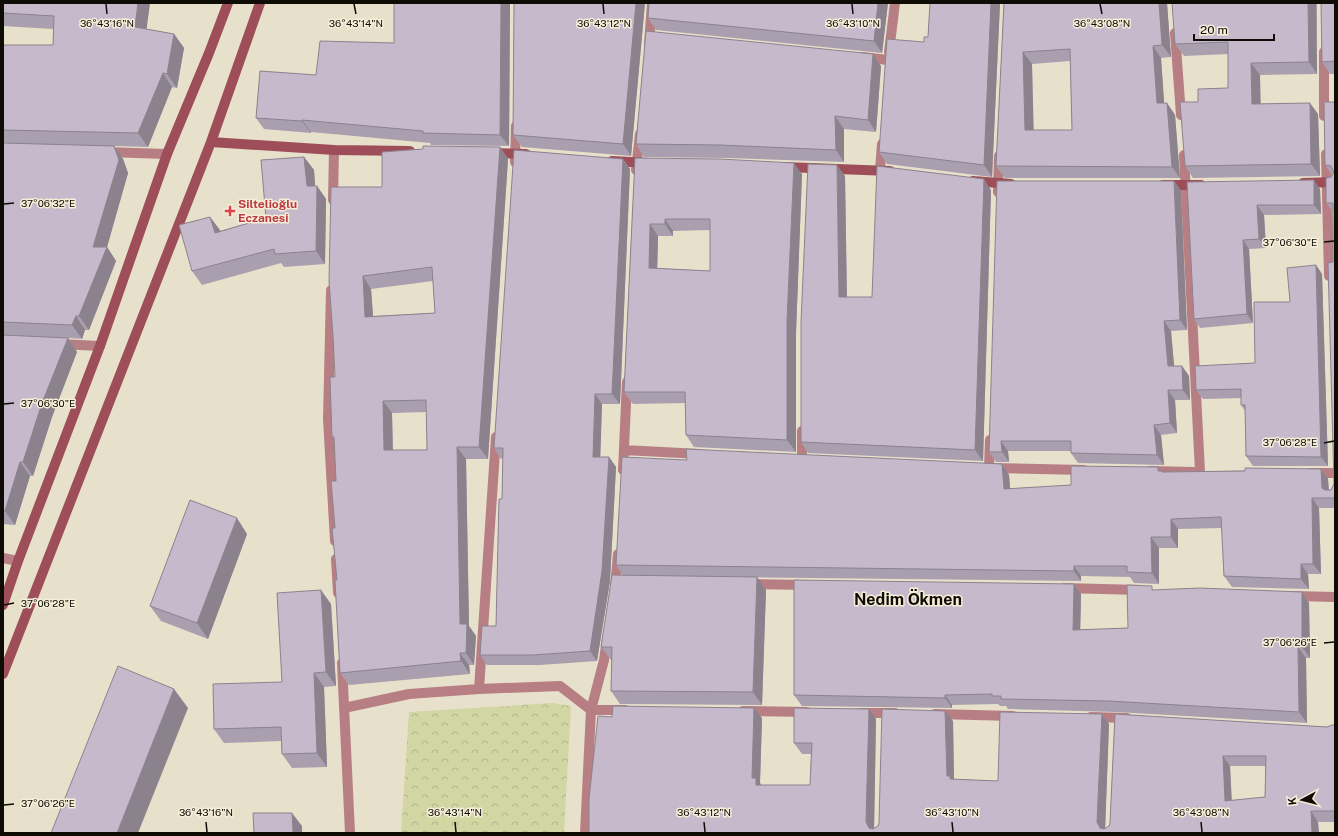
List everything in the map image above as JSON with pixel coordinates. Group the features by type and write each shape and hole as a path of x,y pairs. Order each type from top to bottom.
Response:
{"main road":[{"path":"3,605 18,561 100,346 167,154 228,3"},
{"path":"3,674 210,142 260,3"},
{"path":"210,142 334,150 421,152"},
{"path":"484,153 538,155"},
{"path":"599,160 659,164"},
{"path":"772,166 808,172 880,170 896,172"},
{"path":"967,180 998,184 1022,184"},
{"path":"1296,183 1331,182"},
{"path":"1155,185 1210,184"}],"street":[{"path":"647,58 654,36 652,3"},
{"path":"848,56 888,64 895,3"},
{"path":"1175,27 1182,122"},
{"path":"1324,40 1325,130"},
{"path":"514,169 516,114"},
{"path":"636,179 640,126"},
{"path":"880,170 883,131"},
{"path":"998,200 1000,144"},
{"path":"1137,471 1203,472 1184,145"},
{"path":"1326,145 1331,182 1329,285"},
{"path":"332,213 334,150"},
{"path":"97,152 167,154"},
{"path":"331,276 328,419 338,606"},
{"path":"48,344 100,346"},
{"path":"622,481 627,370"},
{"path":"802,419 802,459"},
{"path":"990,428 985,468 1090,470"},
{"path":"479,689 497,429"},
{"path":"624,450 709,454"},
{"path":"1302,473 1334,473"},
{"path":"614,598 620,582 618,543"},
{"path":"3,558 18,561"},
{"path":"735,584 814,585"},
{"path":"1051,588 1154,590"},
{"path":"1280,595 1335,598"},
{"path":"585,833 591,710 604,660 609,629"},
{"path":"341,653 344,740 350,833"},
{"path":"344,708 409,694 479,689 560,686 591,710 638,710"},
{"path":"733,711 820,712"},
{"path":"852,712 883,717 906,713"},
{"path":"922,714 1023,716"},
{"path":"1085,717 1115,722 1139,719"}],"green space":[{"path":"552,703 571,706 564,833 401,833 409,712"}],"building":[{"path":"3,3 138,3 135,27 174,34 167,74 163,73 138,133 3,130 3,45 53,45 54,16 3,13"},
{"path":"394,3 501,3 500,135 423,133 423,131 302,120 256,118 260,71 316,75 320,41 394,43"},
{"path":"514,3 636,3 623,144 513,135"},
{"path":"649,3 878,3 874,41 648,18"},
{"path":"930,3 991,3 984,165 879,152 887,39 924,42 924,37 928,37"},
{"path":"1004,3 1159,3 1162,45 1153,46 1157,103 1167,103 1172,167 996,166","holes":["1070,49 1072,130 1025,130 1023,52"]},
{"path":"1172,3 1308,3 1309,62 1251,63 1252,104 1310,103 1311,164 1185,166 1180,102 1198,102 1198,89 1228,88 1228,42 1175,44"},
{"path":"1321,3 1335,3 1335,61 1322,62"},
{"path":"646,31 873,54 868,120 835,116 836,150 720,145 636,144"},
{"path":"1324,102 1335,102 1335,498 1312,498 1313,564 1301,564 1301,579 1224,576 1221,517 1171,519 1171,537 1151,537 1152,573 1127,572 1127,566 1074,566 1074,571 616,565 622,457 687,460 686,449 1002,464 1004,489 1071,485 1071,466 1158,467 1158,471 1162,472 1245,471 1245,468 1321,469 1322,488 1325,490 1331,490 1334,484 1328,263 1333,262 1333,203 1326,203 1326,178 1331,177 1334,172 1331,166 1325,165"},
{"path":"3,143 114,146 119,160 93,247 107,247 79,316 76,316 72,325 3,322"},
{"path":"423,146 500,147 479,447 457,447 460,624 467,624 466,653 460,653 461,661 340,673 335,580 337,580 332,528 335,528 331,481 336,481 334,437 332,437 330,377 335,377 329,281 331,187 382,187 382,152 423,149","holes":["432,267 435,313 365,317 363,276","426,400 427,450 384,450 383,401"]},
{"path":"514,150 623,159 612,394 595,394 593,457 609,457 602,571 590,651 533,655 480,655 482,626 496,626 499,499 502,499 503,448 494,448"},
{"path":"304,157 307,186 317,186 316,251 275,254 274,249 192,271 179,225 210,217 215,233 266,218 261,160"},
{"path":"635,158 720,159 794,163 787,321 787,440 686,435 685,392 624,392","holes":["665,219 710,219 710,271 649,268 650,224 665,224"]},
{"path":"808,164 837,165 839,297 872,297 877,166 984,179 975,450 801,442 801,322"},
{"path":"1314,180 1314,205 1257,205 1259,239 1243,240 1247,314 1194,319 1187,182"},
{"path":"997,181 1174,181 1180,320 1164,321 1168,366 1182,366 1183,390 1168,390 1170,423 1154,425 1157,455 1071,453 1071,441 1001,441 1002,452 989,452"},
{"path":"1316,265 1321,457 1246,456 1245,405 1241,405 1241,389 1196,390 1195,366 1255,363 1254,302 1290,302 1287,268"},
{"path":"3,335 68,338 42,403 23,462 20,462 5,511 3,511"},
{"path":"190,500 237,518 197,623 150,606"},
{"path":"612,575 757,577 753,692 611,691 612,647 601,647"},
{"path":"794,580 1074,584 1073,630 1128,628 1127,585 1152,586 1152,590 1200,588 1302,592 1302,647 1298,647 1299,712 1109,701 1001,699 1001,696 992,696 992,694 945,695 945,698 794,695"},
{"path":"321,590 326,672 314,673 317,753 282,754 281,727 214,729 213,684 282,682 277,593"},
{"path":"118,666 174,689 117,833 51,833"},
{"path":"613,706 754,708 752,778 756,778 756,785 810,785 812,743 794,743 794,708 869,709 866,822 869,828 873,829 878,826 879,823 882,709 945,711 947,776 950,776 950,779 998,781 1000,712 1102,714 1097,822 1100,828 1104,829 1109,826 1110,823 1115,714 1327,727 1335,725 1335,811 1311,811 1312,833 589,833 589,799 598,716 612,717","holes":["1223,756 1266,756 1265,797 1225,801"]},
{"path":"253,813 292,813 293,833 254,833"}],"place":[{"name":"Siltelioğlu Eczanesi","path":"230,211"}],"district":[{"name":"Nedim Ökmen","path":"908,599"}]}
